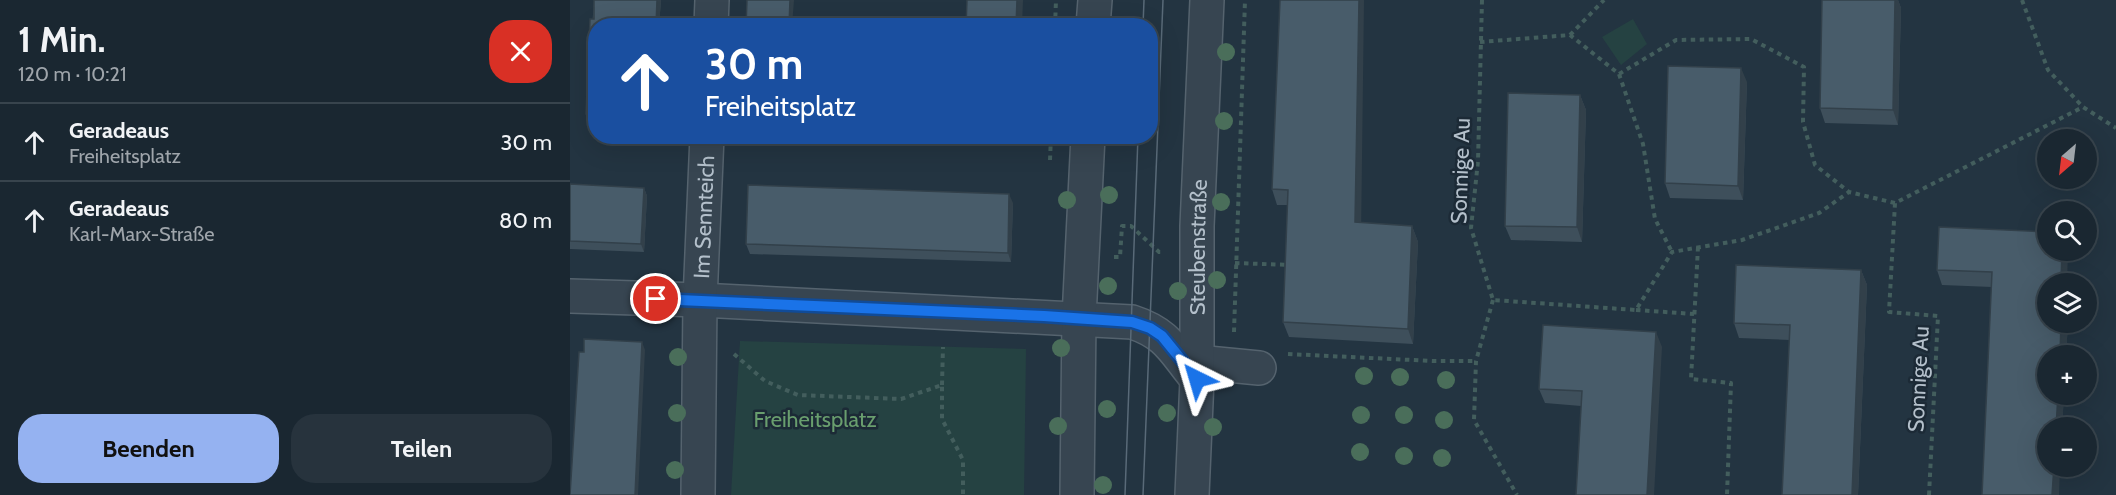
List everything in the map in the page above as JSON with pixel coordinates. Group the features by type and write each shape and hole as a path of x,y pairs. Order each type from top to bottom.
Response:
{"street":[{"path":"711,18 712,0"},
{"path":"1094,18 1095,0"},
{"name":"Steubenstraße","path":"1192,495 1197,371 1197,226 1207,0"},
{"name":"Im Sennteich","path":"700,300 706,144"},
{"path":"1077,495 1079,318 1088,144"},
{"path":"570,296 700,300 1132,322 1150,328 1162,336 1197,371 1246,367"},
{"path":"698,495 700,300"}],"path":[{"path":"1055,18 1056,0"},
{"path":"1245,0 1235,263 1246,367"},
{"name":"Sonnige Au","path":"1482,0 1478,161 1471,228 1493,300"},
{"path":"1480,42 1570,35 1604,0"},
{"path":"2022,0 2048,70 2083,107 2116,128"},
{"path":"1570,35 1619,74 1643,144 1655,219 1672,252"},
{"path":"1619,74 1676,40 1751,39 1804,66 1803,122 1815,165 1849,192 1895,202 2083,107"},
{"path":"1636,310 1672,252 1742,240 1819,213 1849,192"},
{"name":"Sonnige Au","path":"1895,202 1889,312 1938,316 1929,495"},
{"path":"1082,255 1120,258 1122,226 1131,226 1159,252 1169,252"},
{"path":"1197,226 1237,227"},
{"path":"1698,247 1691,379 1731,383 1727,495"},
{"path":"1235,263 1291,265"},
{"path":"1517,495 1474,420 1476,361 1493,300 1694,314"},
{"path":"730,350 765,381 798,395 900,399 942,385 942,419 963,460 963,495"},
{"path":"1246,367 1265,353 1476,361"}],"green space":[{"path":"1633,19 1647,44 1621,65 1602,37"},
{"name":"Freiheitsplatz","path":"740,341 1026,349 1024,495 731,495"}],"building":[{"path":"594,0 657,0 656,18 594,18"},
{"path":"747,0 790,0 789,18 746,18"},
{"path":"967,0 1017,0 1016,18 966,18"},
{"path":"1280,0 1359,0 1355,222 1412,226 1408,329 1283,322 1288,190 1272,189"},
{"path":"1822,0 1895,0 1893,110 1820,108"},
{"path":"588,66 588,114 586,114"},
{"path":"1668,66 1741,68 1738,186 1665,183"},
{"path":"1508,93 1580,95 1577,227 1505,226"},
{"path":"570,184 644,188 641,244 570,241"},
{"path":"748,185 1009,194 1008,253 746,244"},
{"path":"1939,227 2037,231 2037,261 2062,261 2061,273 2037,273 2037,333 2061,333 2060,345 2037,345 2037,405 2057,405 2057,417 2037,417 2037,477 2053,477 2052,495 1982,495 1992,272 1937,270"},
{"path":"1736,265 1861,270 1852,495 1782,495 1790,325 1734,323"},
{"path":"1543,325 1656,332 1647,495 1576,495 1582,391 1539,389"},
{"path":"584,339 642,342 635,495 570,495 579,352 584,352"}],"tram line":[{"path":"1143,18 1144,0"},
{"path":"1158,124 1163,0"},
{"path":"1125,495 1138,144"},
{"path":"1143,495 1157,144"}],"route":[{"path":"656,299 1132,322 1150,328 1162,336 1197,379"}]}
